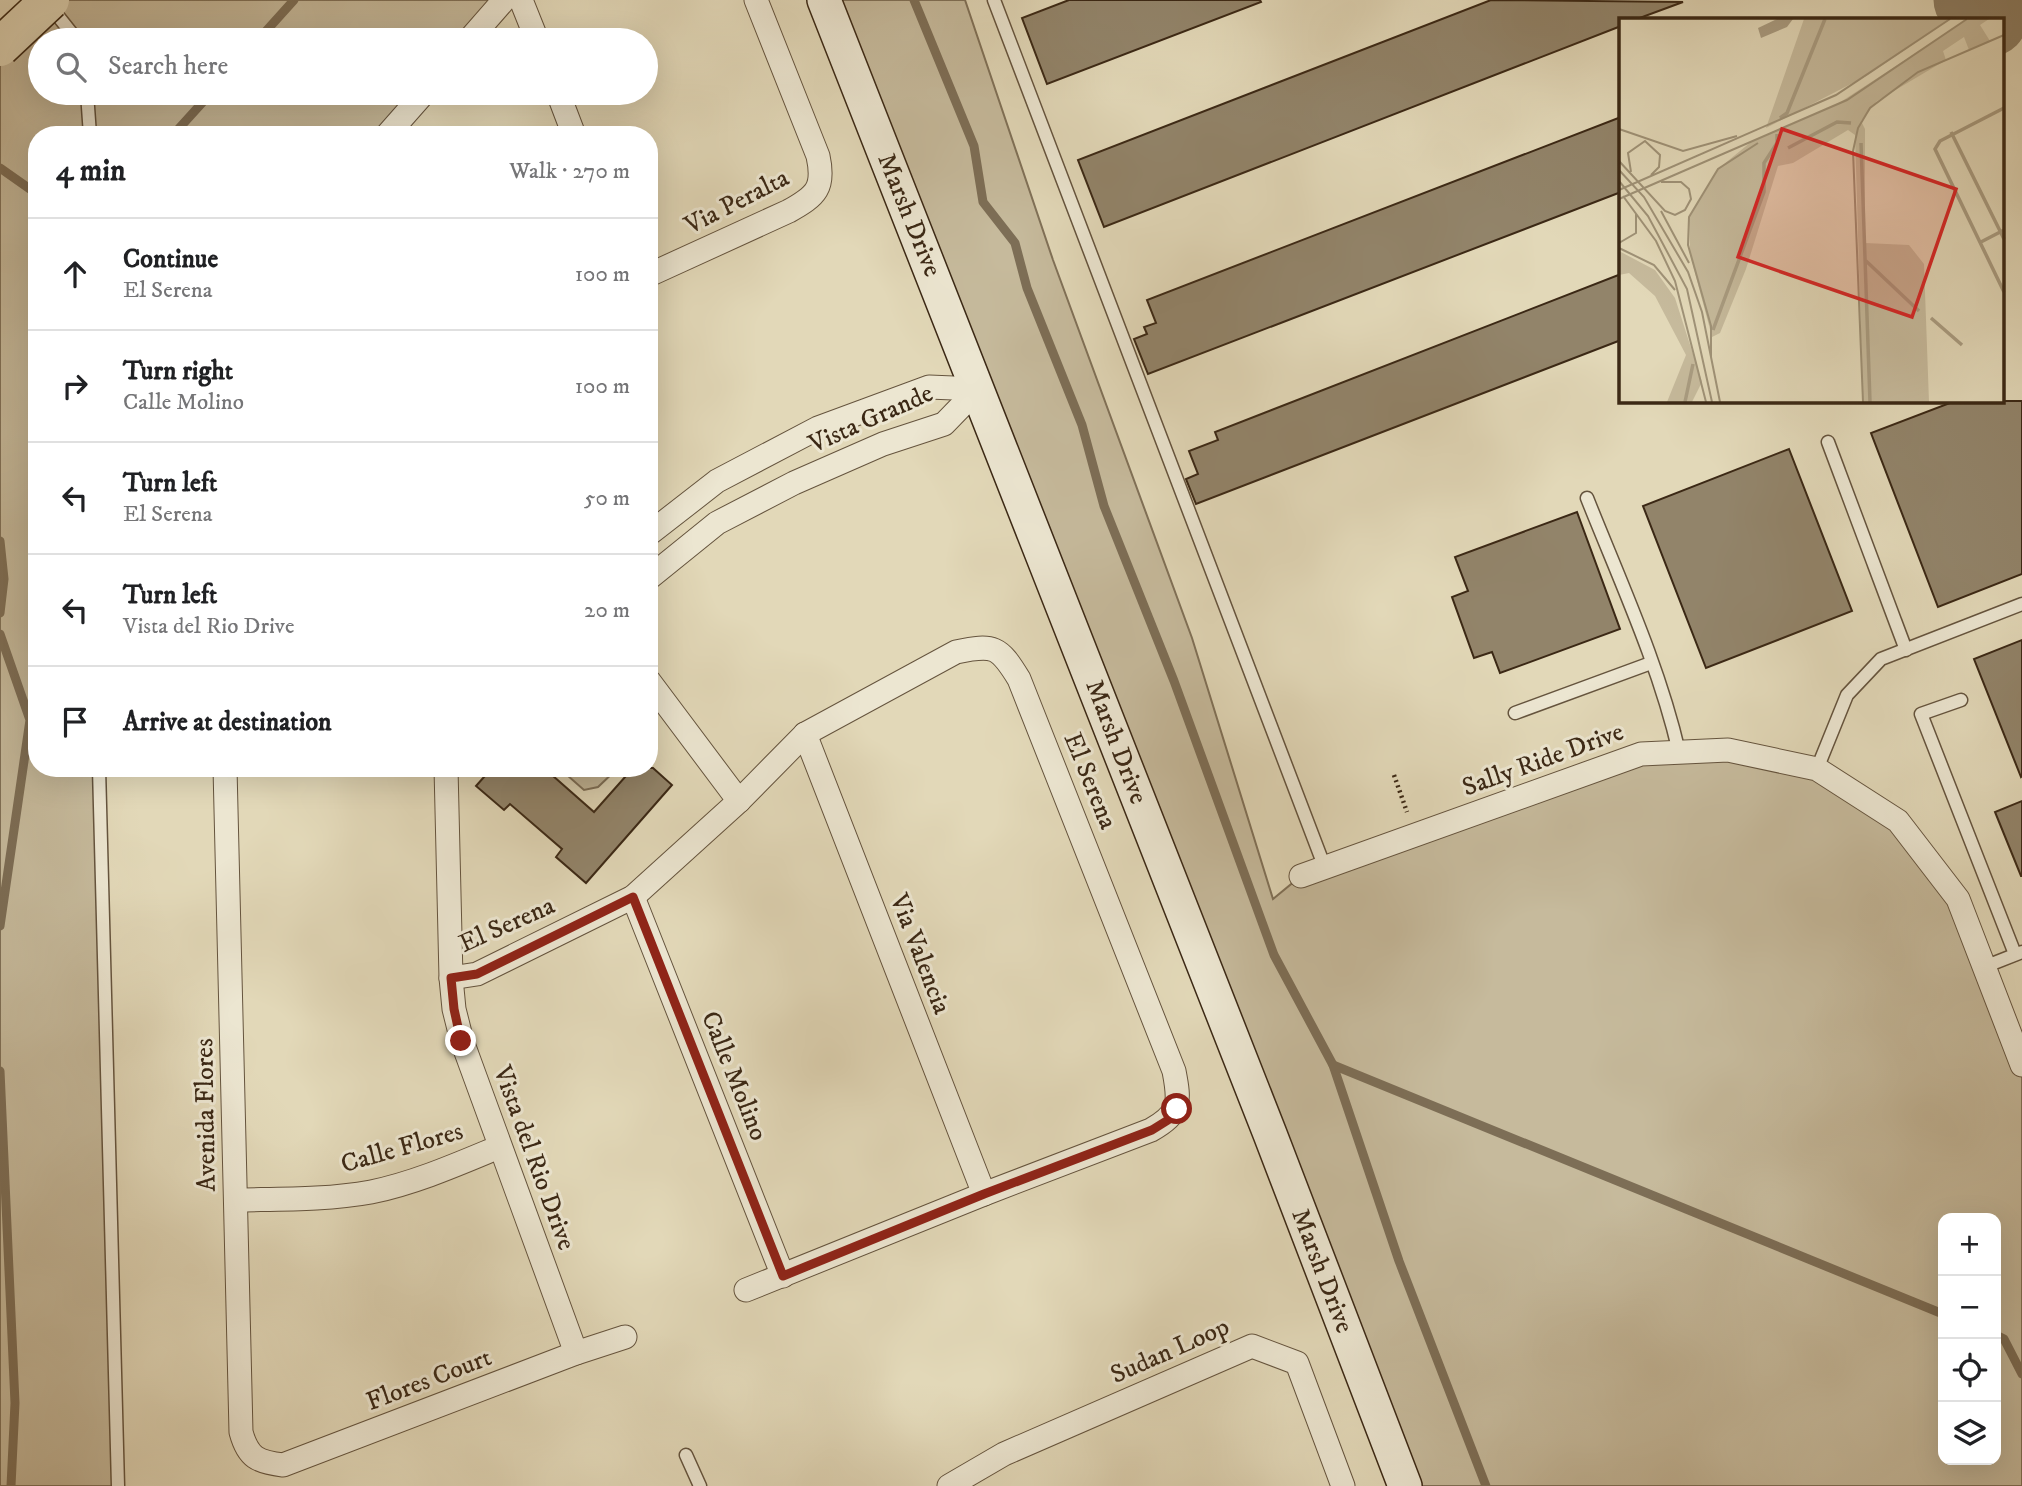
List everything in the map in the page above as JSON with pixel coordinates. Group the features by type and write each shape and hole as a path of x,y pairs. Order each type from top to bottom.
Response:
{"highway":[{"path":"0,47 48,0"}],"street":[{"path":"480,28 504,0"},
{"path":"521,0 532,28"},
{"name":"Via Peralta","path":"658,271 789,211 807,201 817,190 822,174 818,156 756,0"},
{"name":"Marsh Drive","path":"824,0 1265,1121 1405,1486"},
{"path":"395,126 413,105"},
{"path":"563,105 571,126"},
{"name":"Vista Grande","path":"658,527 718,481 818,428 929,387 978,390"},
{"name":"Vista Grande","path":"658,571 717,523 794,483 883,444 944,424 978,390"},
{"name":"El Serena","path":"451,978 477,974 633,897 739,802 804,734 956,652 977,648 996,649 1007,659 1019,679 1169,1058 1178,1091 1177,1109 1168,1120 1152,1130 746,1290"},
{"path":"658,693 739,802"},
{"name":"Via Valencia","path":"804,734 984,1194"},
{"name":"Sally Ride Drive","path":"1301,877 1641,754 1728,750 1817,769 1898,821 1958,899 2022,1065"},
{"name":"Avenida Flores","path":"225,777 241,1432 245,1447 254,1456"},
{"name":"Vista del Rio Drive","path":"446,777 451,978 461,1041 576,1353"},
{"name":"Calle Molino","path":"633,897 783,1276"},
{"name":"Calle Flores","path":"236,1199 311,1199 372,1191 439,1171 499,1147"},
{"name":"Flores Court","path":"254,1456 263,1463 283,1465 625,1336"},
{"name":"Sudan Loop","path":"949,1486 1004,1454 1252,1346 1297,1363 1343,1486"}],"lane":[{"path":"48,0 68,28"},
{"path":"994,0 1325,868"},
{"path":"88,105 89,126"},
{"path":"1828,442 1906,650"},
{"path":"1587,498 1651,663 1671,719 1679,752"},
{"path":"1817,769 1847,695 1881,660 2022,604"},
{"path":"1515,713 1651,663"},
{"path":"1961,700 1921,714 2019,953 1984,967"},
{"path":"99,777 118,1486"},
{"path":"686,1455 700,1486"}],"path":[{"path":"1394,775 1415,836"}],"shaded area":[{"path":"504,0 480,28 28,28 28,105 413,105 395,126 28,126 28,777 99,777 118,1486 0,1486 0,2"},
{"path":"824,0 965,0 1053,260 1192,638 1273,899 1301,876 1641,754 1728,750 1817,769 1898,821 1958,899 2022,1065 2022,1486 1407,1486"},
{"path":"569,777 609,777 598,787 584,790"}],"building":[{"path":"1069,0 1261,2 1047,84 1022,18"},
{"path":"1491,0 1683,2 1640,18 1619,18 1619,27 1104,227 1078,160"},
{"path":"1619,118 1619,193 1148,374 1134,339 1147,334 1144,327 1156,323 1147,300"},
{"path":"1619,275 1619,341 1196,504 1186,479 1198,474 1189,451 1218,440 1215,432"},
{"path":"2022,401 2022,574 1938,607 1871,433 1952,402"},
{"path":"1789,449 1852,611 1706,668 1643,506"},
{"path":"1577,512 1620,629 1500,673 1492,652 1474,658 1452,597 1468,591 1455,557"},
{"path":"2022,640 2022,776 2021,777 1974,659"},
{"path":"658,772 672,785 586,883 556,857 562,849 510,804 504,810 476,786 484,777 554,777 594,812 625,777 658,777"},
{"path":"2022,801 2022,876 2021,876 1995,812"}],"waterway":[{"path":"269,28 294,0"},
{"path":"914,0 974,146 983,202 1015,243 1027,288 1082,425 1104,506 1174,681 1274,955 1333,1065 1399,1261 1486,1486"},
{"path":"181,126 200,105"},
{"path":"0,168 28,188"},
{"path":"0,541 4,579 0,613"},
{"path":"0,634 28,714"},
{"path":"0,926 28,734"},
{"path":"1333,1065 1938,1312"},
{"path":"0,1071 15,1403 11,1486"},
{"path":"2001,1338 2022,1374"}],"taxiway":[{"path":"1971,0 1989,18"}],"route":[{"path":"461,1041 451,978 477,974 633,897 783,1276 984,1194 1152,1130 1168,1120 1177,1109"}]}
